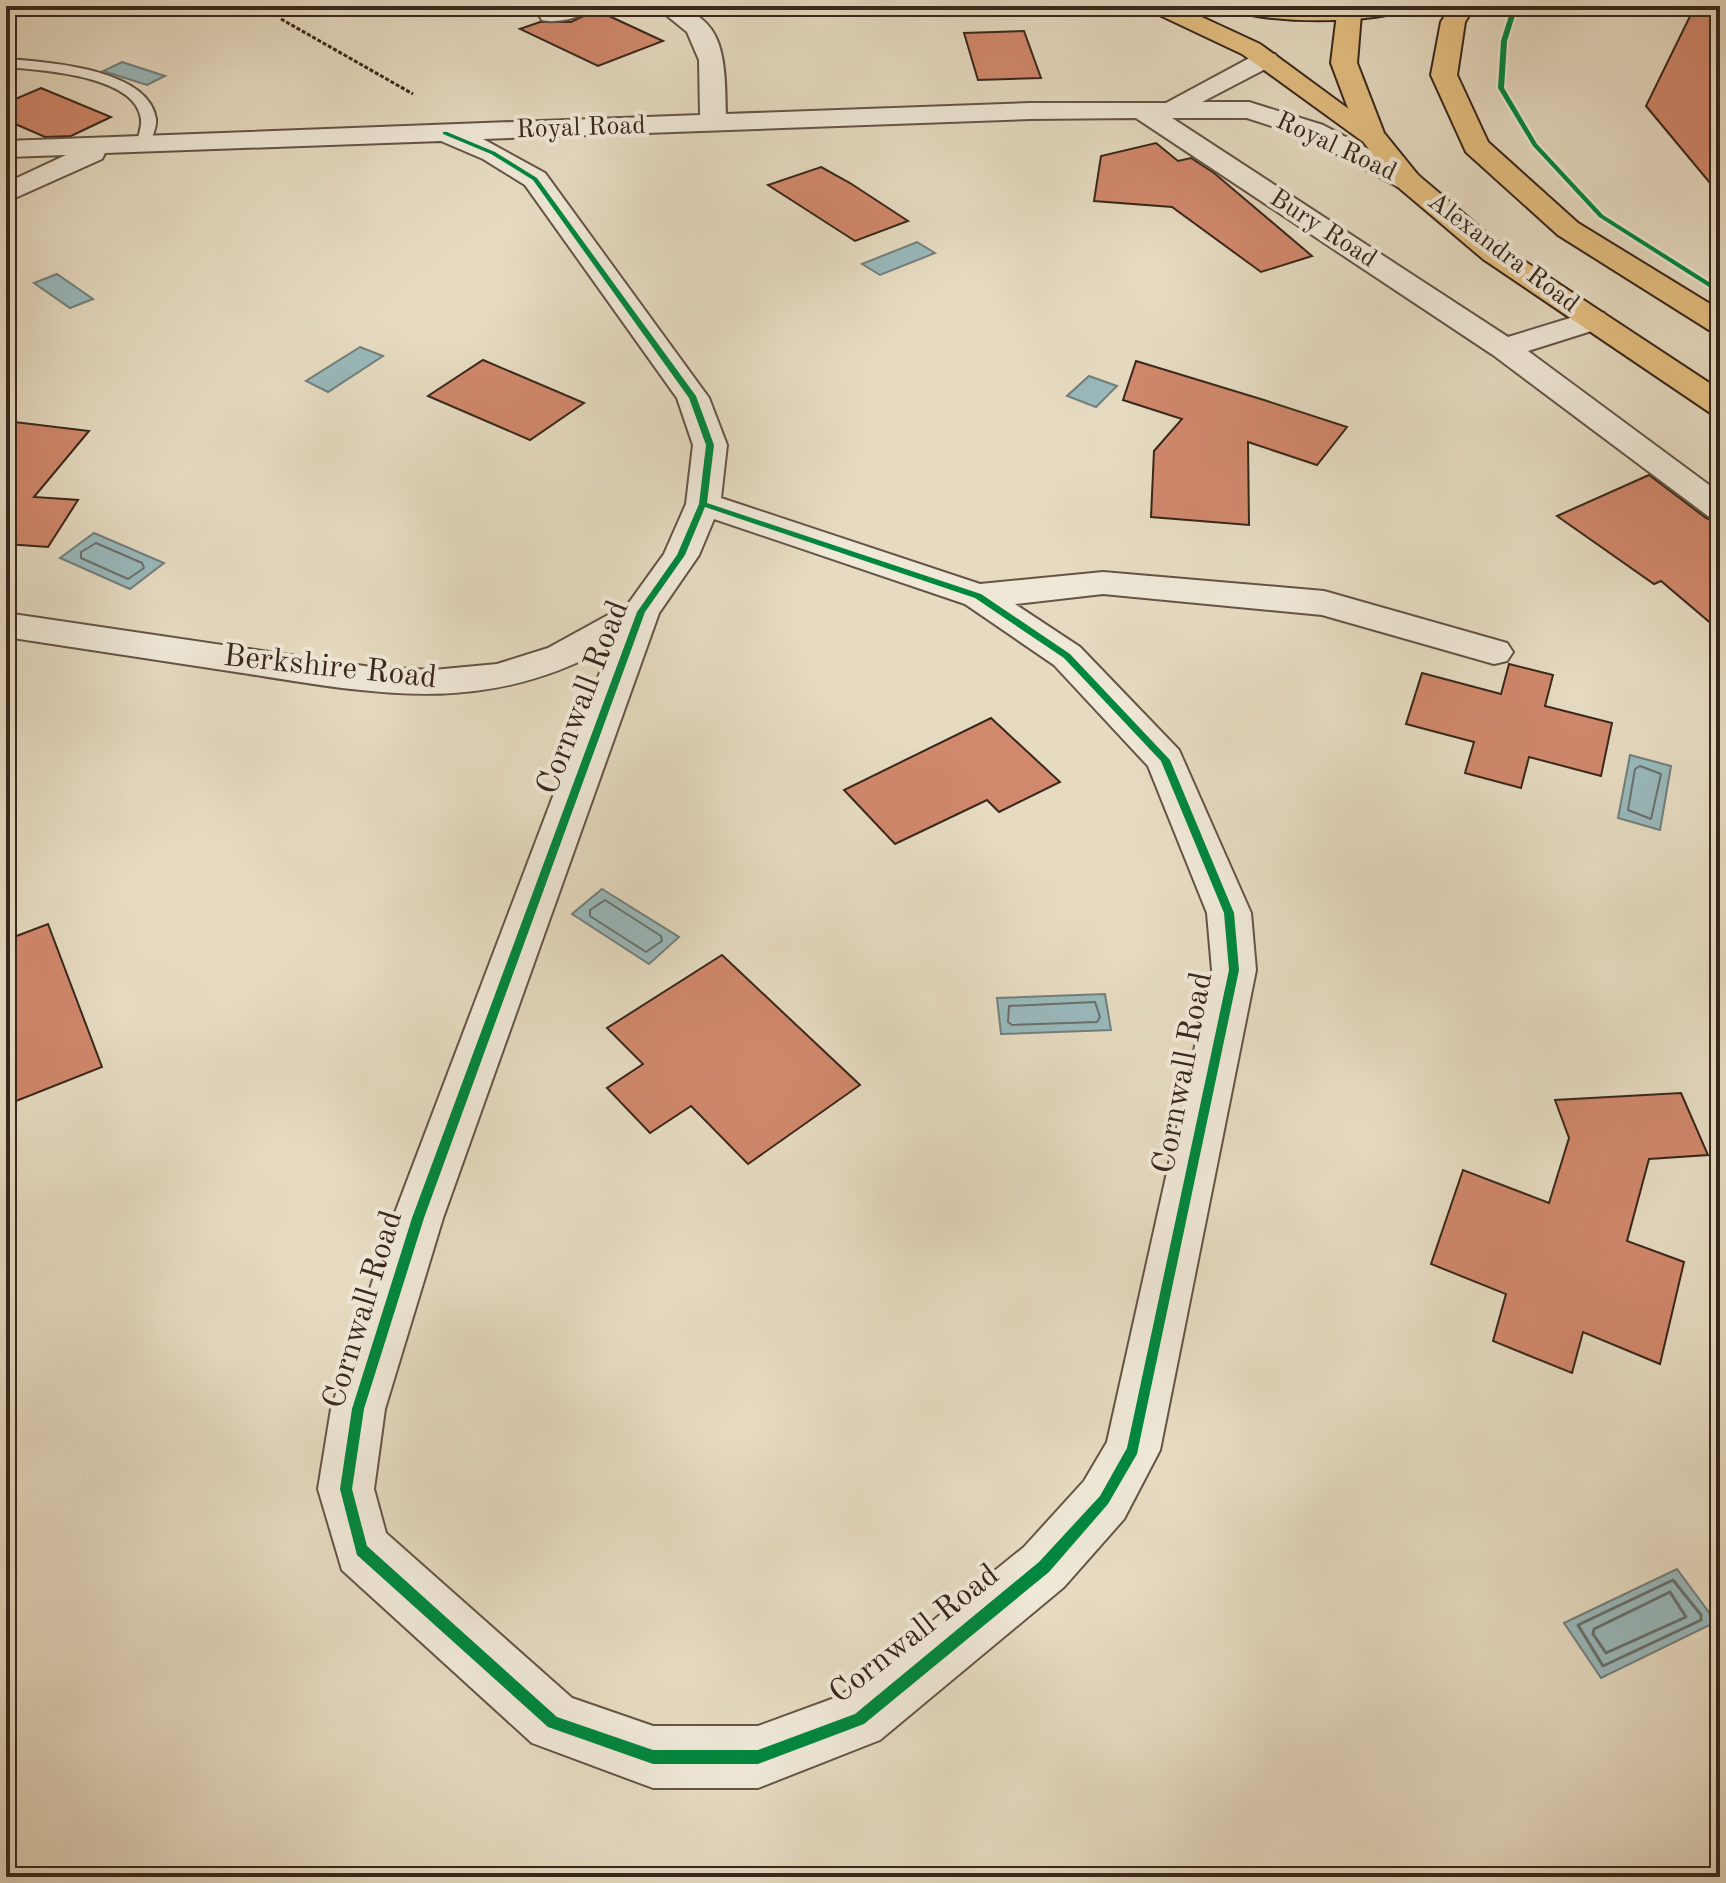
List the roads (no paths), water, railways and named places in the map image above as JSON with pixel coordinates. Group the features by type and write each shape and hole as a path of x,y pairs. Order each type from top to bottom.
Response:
{"main road":[{"path":"1159,6 1266,59 1371,135"},
{"path":"1243,6 1290,14 1395,6"},
{"name":"Alexandra Road","path":"1463,6 1453,22 1444,75 1476,146 1568,229 1720,323"},
{"name":"Alexandra Road","path":"1352,10 1344,63 1371,135 1408,181 1493,253 1720,405"}],"street":[{"path":"551,15 583,6"},
{"path":"667,6 698,28 712,60 713,123"},
{"name":"Royal Road","path":"1155,110 1266,59"},
{"name":"Bury Road","path":"1155,110 1504,348 1720,509"},
{"name":"Royal Road","path":"6,194 108,145 1030,111 1249,110 1314,131 1408,181"},
{"path":"535,179 537,165 553,149 599,127"},
{"name":"Cornwall Road","path":"445,133 483,147 535,179 693,398 710,445 703,504 681,555 641,612 418,1218 358,1409 346,1489 362,1550 553,1722 653,1757 758,1757 859,1719 1044,1567 1104,1500 1133,1450 1234,970 1229,913 1165,760 1067,656 978,596 703,504"},
{"path":"6,149 108,145"},
{"path":"1504,348 1593,320"},
{"path":"978,596 1103,583 1324,603 1494,652"},
{"name":"Berkshire Road","path":"6,625 371,680 433,683 499,677 561,657 641,612"}],"lane":[{"path":"6,63 46,65 105,80 132,91 149,106 151,115 152,124 143,144"}],"water":[{"path":"122,62 165,76 147,85 103,71"},
{"path":"917,242 935,253 880,275 862,264"},
{"path":"57,274 93,299 70,308 34,283"},
{"path":"360,347 383,356 328,392 306,381"},
{"path":"1089,376 1117,386 1096,407 1067,396"},
{"path":"94,533 164,563 130,589 60,558"},
{"path":"1630,755 1671,766 1660,830 1618,818"},
{"path":"602,889 679,937 649,964 572,914"},
{"path":"1105,994 1111,1030 1001,1034 997,998"},
{"path":"1677,1569 1716,1622 1601,1678 1564,1623"}]}
